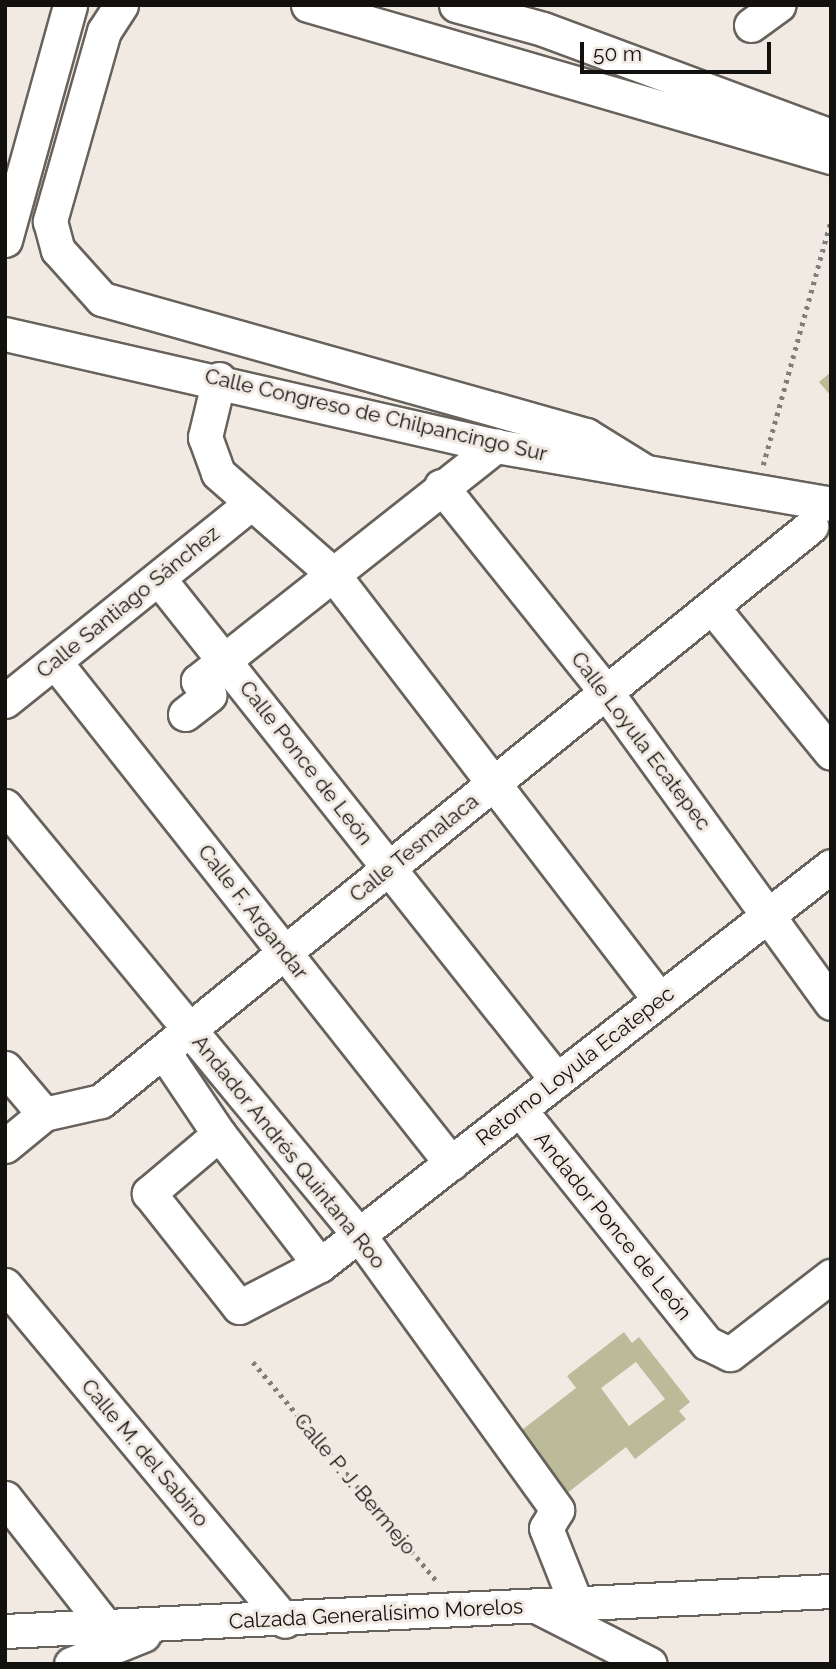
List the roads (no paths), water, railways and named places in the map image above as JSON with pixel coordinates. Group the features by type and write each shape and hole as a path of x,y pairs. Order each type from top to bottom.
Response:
{"street":[{"path":"5,240 15,175 70,5"},
{"path":"121,5 104,31 50,221 58,250 102,299 586,435 643,471"},
{"path":"308,5 831,158"},
{"path":"456,5 535,17 831,136"},
{"path":"751,24 779,5"},
{"name":"Calle Congreso de Chilpancingo Sur","path":"5,334 219,379 496,446 757,488 821,515"},
{"path":"219,379 205,437 218,473 332,573 660,1000"},
{"path":"185,714 209,695 198,681 441,486 496,446"},
{"name":"Calle Loyula Ecatepec","path":"441,486 606,692 770,914 831,1003"},
{"name":"Calle Santiago Sánchez","path":"5,701 251,503"},
{"name":"Calle Tesmalaca","path":"5,1146 44,1114 101,1101 712,607 821,515"},
{"name":"Calle Ponce de León","path":"159,579 557,1080"},
{"path":"712,607 831,753"},
{"name":"Calle F. Argandar","path":"55,662 451,1163"},
{"name":"Andador Andrés Quintana Roo","path":"5,806 359,1235 557,1510 547,1528 577,1606"},
{"name":"Retorno Loyula Ecatepec","path":"219,1134 149,1193 239,1307 320,1265 831,866"},
{"path":"163,1051 219,1134 320,1265"},
{"path":"5,1068 44,1114"},
{"name":"Andador Ponce de León","path":"520,1110 706,1343 730,1354 831,1276"},
{"name":"Calle M. del Sabino","path":"5,1285 285,1621"},
{"path":"5,1498 107,1628"},
{"name":"Calzada Generalísimo Morelos","path":"5,1631 285,1621 457,1605 577,1606 831,1591"},
{"path":"532,1604 650,1664"},
{"path":"71,1664 168,1626"}]}
